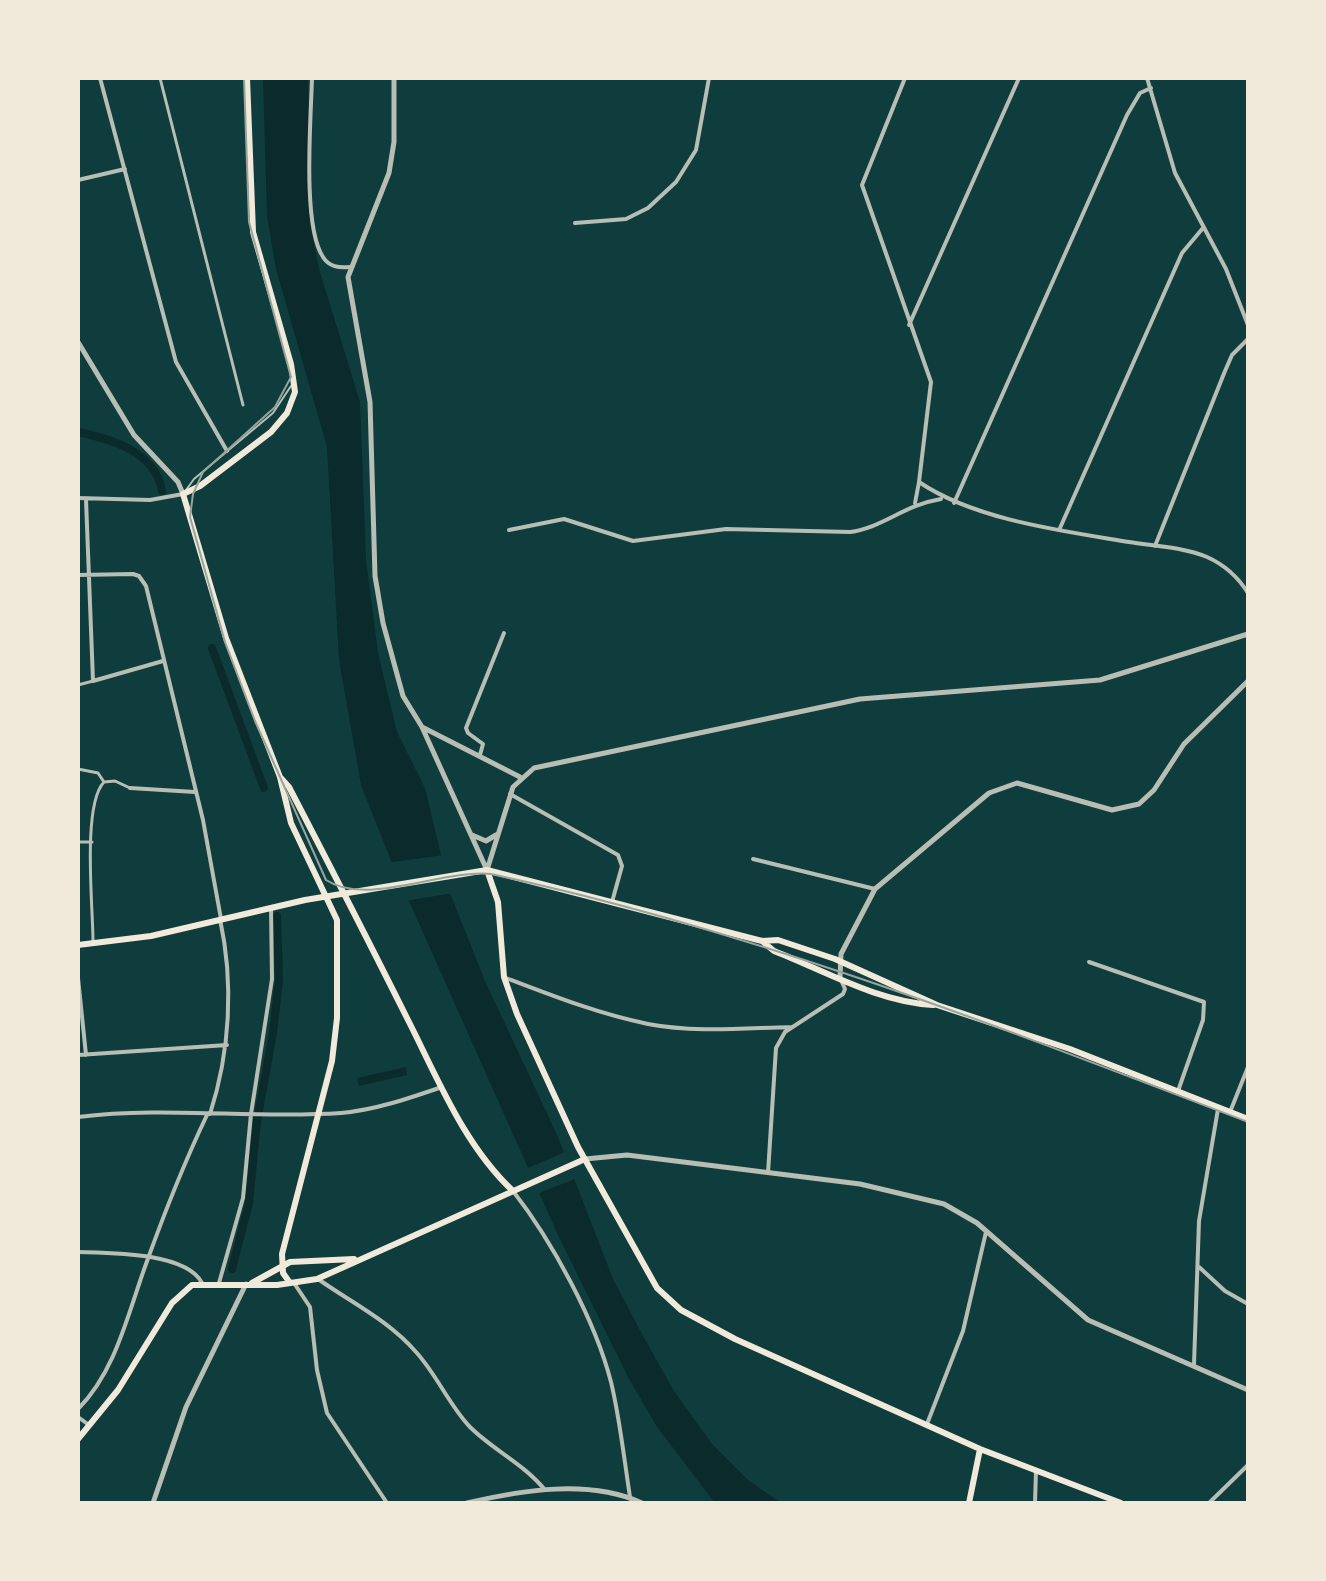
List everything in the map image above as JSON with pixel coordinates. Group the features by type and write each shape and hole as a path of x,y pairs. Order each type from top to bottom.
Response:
{"main road":[{"path":"247,78 253,232 294,376 293,401 277,425 200,486 183,494 226,638 280,777 291,823 336,914 338,927 337,1018 320,1113 284,1245 282,1267 292,1283"},
{"path":"280,777 289,787 345,894 442,1087 476,1147 513,1191"},
{"path":"487,870 498,902 504,977 517,1014 585,1159 657,1288 681,1310 735,1339 980,1449 1121,1503"},
{"path":"78,945 151,936 271,907 396,882 487,870 762,941 778,940 839,961 937,1005 1070,1049 1248,1119"},
{"path":"762,941 774,951 900,1001 937,1005"},
{"path":"78,1439 118,1390 177,1298 188,1287 202,1283 292,1283 317,1279 585,1159"},
{"path":"249,1284 295,1261 326,1263 359,1258"},
{"path":"969,1503 980,1449"}],"street":[{"path":"100,78 176,362 227,451"},
{"path":"160,78 243,405"},
{"path":"312,78 311,204 315,231 324,259 332,266 350,267"},
{"path":"394,78 394,142 389,173 380,203 350,267 348,282 370,402 379,606 399,684 422,727 487,870"},
{"path":"575,223 626,219 648,208 676,182 696,150 709,78"},
{"path":"905,78 862,180 931,392 915,504"},
{"path":"909,325 1019,78"},
{"path":"1147,78 1175,173 1235,288 1248,325"},
{"path":"954,503 1127,115 1140,93 1151,88"},
{"path":"78,180 125,169"},
{"path":"1060,528 1182,253 1203,228"},
{"path":"1155,546 1232,355 1248,339"},
{"path":"78,342 134,435 177,481 183,494 156,500 78,498"},
{"path":"919,482 954,503 1207,557 1231,572 1248,593"},
{"path":"509,530 564,519 633,541 726,529 850,532 866,530 915,504 944,498"},
{"path":"86,500 93,681"},
{"path":"78,575 133,574 143,580 196,792 221,919 227,978 227,1045 208,1115 149,1256 111,1360 98,1386 78,1409"},
{"path":"480,755 483,744 466,728 504,633"},
{"path":"487,870 510,794 520,777 554,763 860,699 1100,680 1248,634"},
{"path":"78,685 163,661"},
{"path":"768,1173 773,1058 779,1039 843,994 845,989 840,978 839,961 875,889 989,793 1004,785 1026,784 1112,810 1139,804 1154,790 1184,744 1248,681"},
{"path":"422,727 520,777"},
{"path":"78,769 98,773 104,782 196,792"},
{"path":"93,944 93,810 98,789 104,782"},
{"path":"510,794 618,855 622,866 612,902"},
{"path":"472,835 486,841 497,834"},
{"path":"78,842 92,842"},
{"path":"753,859 875,889"},
{"path":"219,1283 241,1211 272,979 271,907"},
{"path":"1089,962 1204,1002 1203,1020 1178,1091"},
{"path":"504,977 588,1009 651,1024 704,1029 792,1027"},
{"path":"78,978 86,1055"},
{"path":"78,1055 227,1045"},
{"path":"1230,1112 1248,1067"},
{"path":"78,1117 151,1111 208,1115 320,1113 393,1103 442,1087"},
{"path":"1194,1364 1199,1221 1219,1108"},
{"path":"585,1159 627,1155 908,1193 944,1204 986,1232 1088,1320 1248,1390"},
{"path":"513,1191 550,1242 601,1353 611,1382 630,1497"},
{"path":"926,1425 963,1331 986,1232"},
{"path":"78,1252 149,1256 194,1272 202,1283"},
{"path":"1198,1266 1225,1291 1248,1304"},
{"path":"317,1279 368,1310 401,1336 424,1361 471,1427 526,1469 545,1490"},
{"path":"292,1283 310,1307 317,1370 327,1413 387,1503"},
{"path":"153,1503 186,1407 249,1284"},
{"path":"78,1417 90,1426"},
{"path":"1209,1503 1248,1465"},
{"path":"1035,1503 1036,1470"},
{"path":"467,1503 545,1490 630,1497 642,1503"}],"lane":[{"path":"183,494 194,479 279,407 294,376"}],"water":[{"path":"263,78 308,78 310,223 319,269 360,402 366,560 378,653 397,732 425,788 450,893 485,981 558,1137 613,1279 643,1336 674,1391 712,1444 748,1480 781,1503 715,1503 657,1427 628,1377 558,1235 392,863 361,785 339,660 327,447 276,269 267,216"},
{"path":"406,1067 407,1075 359,1086 357,1078"}],"pier":[{"path":"443,855 454,893 405,901 387,863"},
{"path":"567,1151 577,1178 537,1194 526,1169"}],"waterway":[{"path":"78,432 130,449 151,466 162,491"},
{"path":"212,648 264,788"},
{"path":"232,1269 249,1203 257,1121 273,1033 279,980 277,916"}],"tram line":[{"path":"244,78 249,222 291,377 275,407 203,472 193,494 190,517 225,642 255,721 326,880 362,890 491,874 588,897 685,923 874,983 1248,1122"}]}
